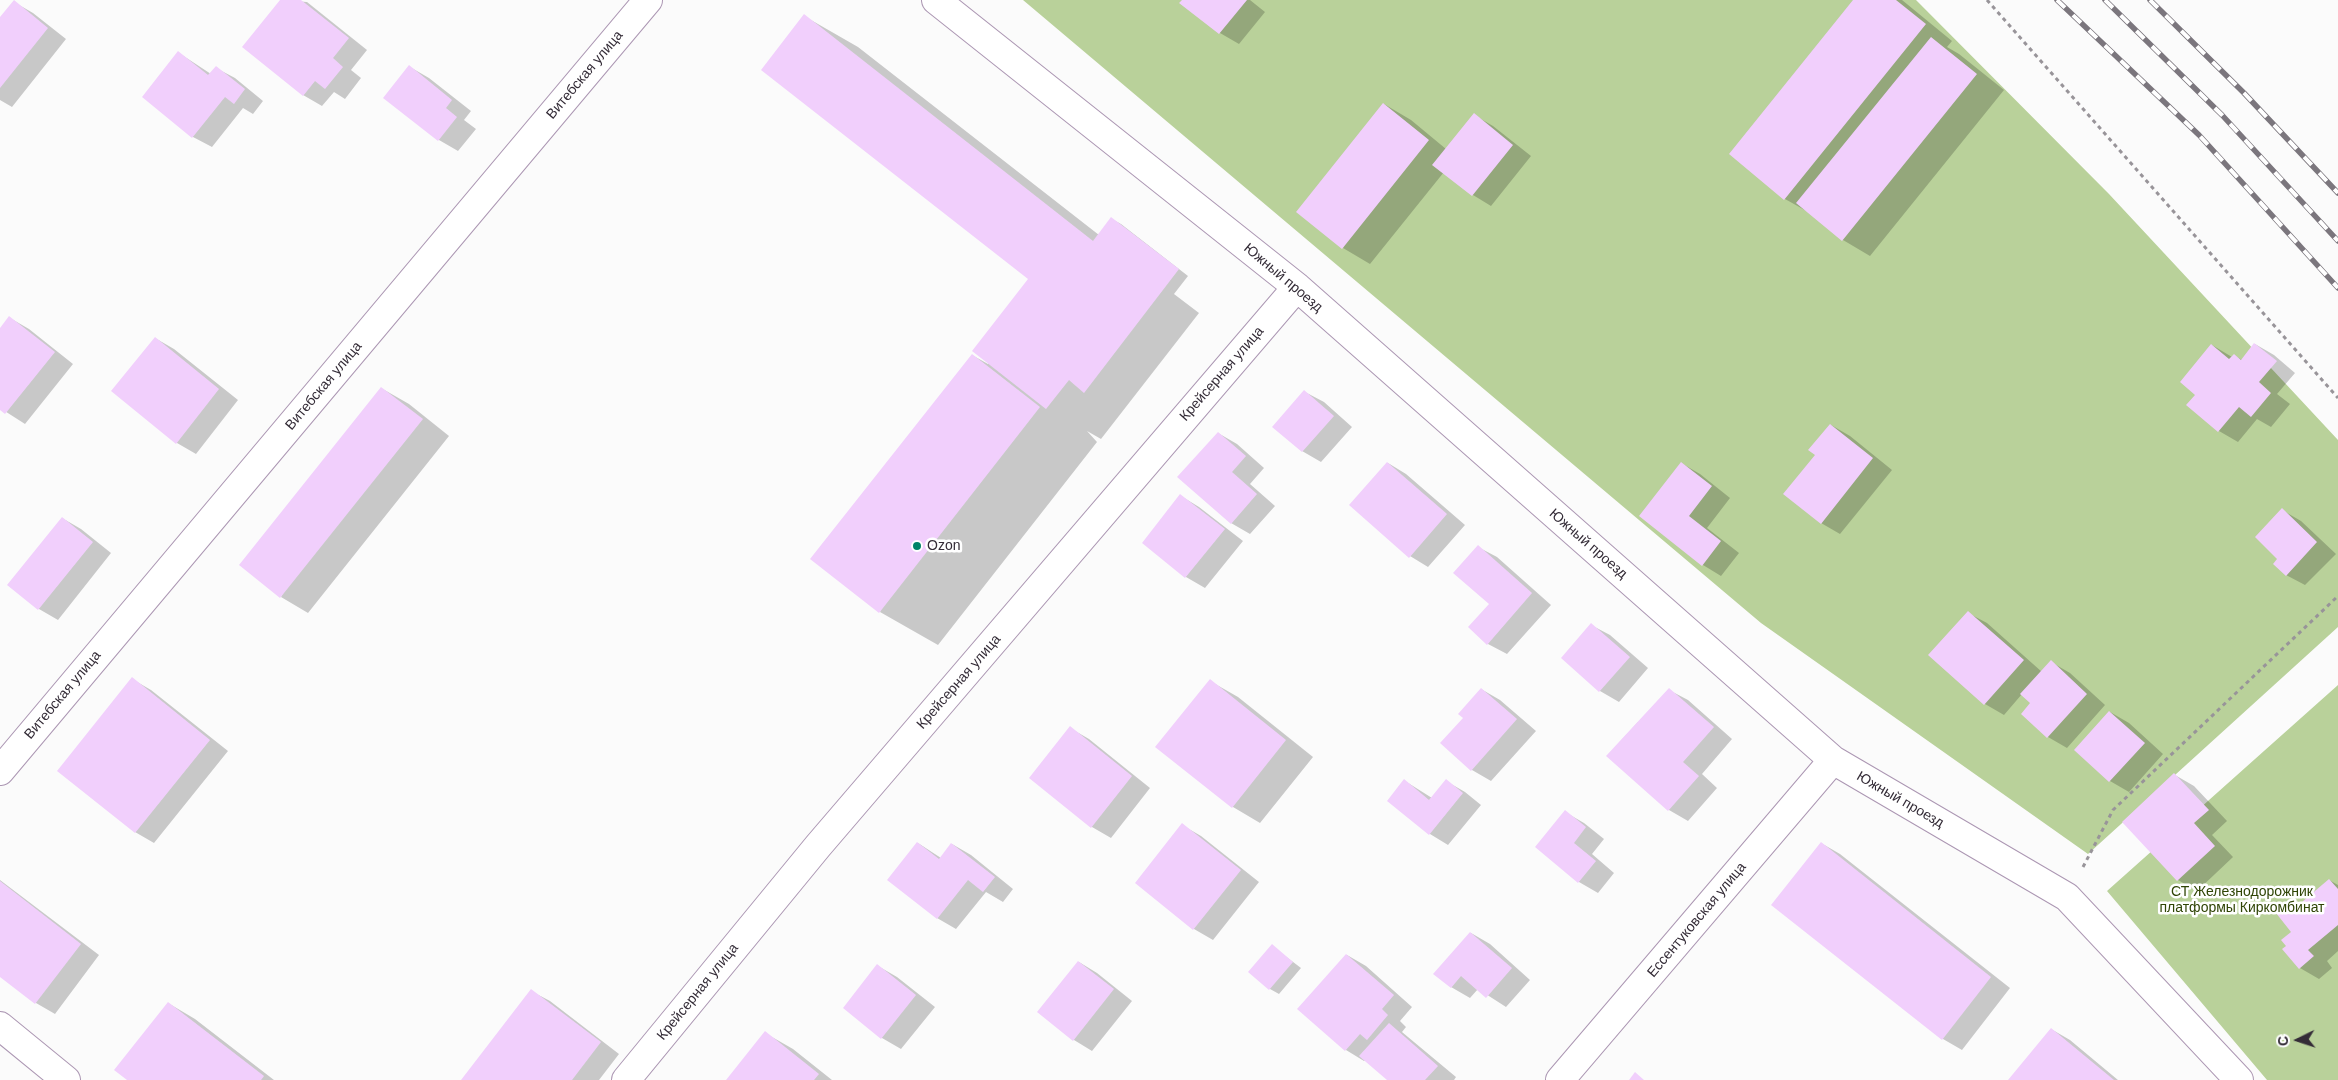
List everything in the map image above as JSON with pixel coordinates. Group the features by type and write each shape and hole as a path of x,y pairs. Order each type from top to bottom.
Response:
{"street":[{"name":"Витебская улица","path":"0,771 648,0"},
{"name":"Южный проезд","path":"936,0 1296,287 1833,760 2067,897 2239,1080"},
{"name":"Крейсерная улица","path":"626,1080 818,846 1296,287"},
{"name":"Ессентуковская улица","path":"1560,1080 1833,760"},
{"path":"0,1026 66,1080"}],"path":[{"path":"1987,0 2338,398"},
{"path":"2067,897 2113,810 2338,596"}],"green space":[{"path":"1023,0 1916,0 2109,194 2338,440 2338,627 2088,854 1761,623"},
{"name":"СТ Железнодорожник платформы Киркомбинат","path":"2338,685 2338,1080 2267,1080 2107,891"}],"building":[{"path":"14,0 48,28 0,88 0,17"},
{"path":"280,0 301,0 349,38 333,58 343,67 325,89 315,81 303,96 242,47"},
{"path":"1182,0 1247,0 1219,34 1179,3"},
{"path":"1853,0 1896,0 1926,24 1784,200 1729,154"},
{"path":"804,14 1093,241 1111,217 1179,269 1084,393 1069,380 1046,409 972,351 1028,279 761,70"},
{"path":"1931,37 1977,74 1842,241 1796,203"},
{"path":"178,51 208,75 216,66 245,89 234,104 225,97 192,138 142,97"},
{"path":"409,65 452,100 446,108 457,117 438,141 383,98"},
{"path":"1383,103 1429,140 1342,249 1296,212"},
{"path":"1474,113 1513,145 1472,196 1432,165"},
{"path":"9,316 55,352 5,414 0,410 0,328"},
{"path":"155,337 219,389 176,444 111,391"},
{"path":"2254,343 2277,361 2259,382 2271,393 2251,417 2239,407 2218,432 2186,405 2195,395 2180,382 2211,344 2229,359 2234,354 2241,360"},
{"path":"972,354 1040,407 879,613 810,559"},
{"path":"381,387 423,419 280,598 239,565"},
{"path":"1304,390 1334,416 1302,452 1272,427"},
{"path":"1830,424 1873,458 1821,524 1783,494 1815,455 1808,450"},
{"path":"1218,432 1246,456 1232,472 1257,494 1231,524 1177,477"},
{"path":"1387,462 1447,514 1409,558 1349,505"},
{"path":"1681,462 1712,486 1689,516 1721,541 1702,566 1639,516"},
{"path":"1180,494 1225,529 1185,578 1142,543"},
{"path":"2282,508 2317,542 2286,576 2273,564 2277,559 2255,537"},
{"path":"62,517 93,542 38,610 7,585"},
{"path":"1478,545 1532,593 1487,645 1468,627 1489,604 1453,573"},
{"path":"1968,611 2024,660 1984,705 1928,655"},
{"path":"1591,623 1630,657 1599,692 1561,658"},
{"path":"2051,660 2087,694 2047,738 2021,714 2030,703 2020,694"},
{"path":"132,677 210,740 135,833 57,771"},
{"path":"1210,679 1286,740 1232,808 1155,747"},
{"path":"1481,688 1517,719 1471,771 1440,743 1463,718 1458,714"},
{"path":"1669,688 1714,727 1683,762 1699,776 1668,811 1606,756"},
{"path":"2109,711 2145,743 2109,782 2074,750"},
{"path":"1070,726 1132,776 1091,828 1029,778"},
{"path":"2174,773 2209,810 2194,823 2215,846 2177,881 2122,822"},
{"path":"1404,779 1429,800 1446,779 1463,793 1429,835 1387,801"},
{"path":"1565,810 1586,827 1574,843 1596,861 1578,883 1535,847"},
{"path":"1182,823 1241,870 1193,930 1135,883"},
{"path":"917,842 939,859 951,843 995,877 983,892 968,880 937,919 887,880"},
{"path":"1821,842 1991,977 1942,1040 1771,905"},
{"path":"2329,879 2338,889 2338,925 2308,950 2314,956 2299,969 2282,949 2286,946 2281,940 2291,932 2276,913 2290,901 2295,908"},
{"path":"0,881 81,944 35,1004 0,977"},
{"path":"1470,932 1512,968 1486,998 1461,976 1451,988 1433,974"},
{"path":"1272,944 1293,962 1269,990 1248,972"},
{"path":"1346,954 1394,995 1382,1009 1388,1015 1367,1040 1360,1034 1345,1051 1297,1009"},
{"path":"1078,961 1114,989 1073,1041 1037,1012"},
{"path":"877,964 916,995 881,1039 843,1008"},
{"path":"531,989 601,1042 572,1080 461,1080"},
{"path":"168,1002 264,1076 261,1080 127,1080 114,1070"},
{"path":"1389,1023 1438,1066 1425,1080 1387,1080 1359,1056"},
{"path":"2051,1028 2114,1080 2008,1080"},
{"path":"765,1031 819,1074 814,1080 726,1080"},
{"path":"1635,1072 1644,1080 1629,1080"}],"railway":[{"path":"2057,0 2199,135 2338,288"},
{"path":"2105,0 2222,115 2338,241"},
{"path":"2150,0 2244,93 2338,193"}],"place":[{"name":"Ozon","path":"917,546"}]}
